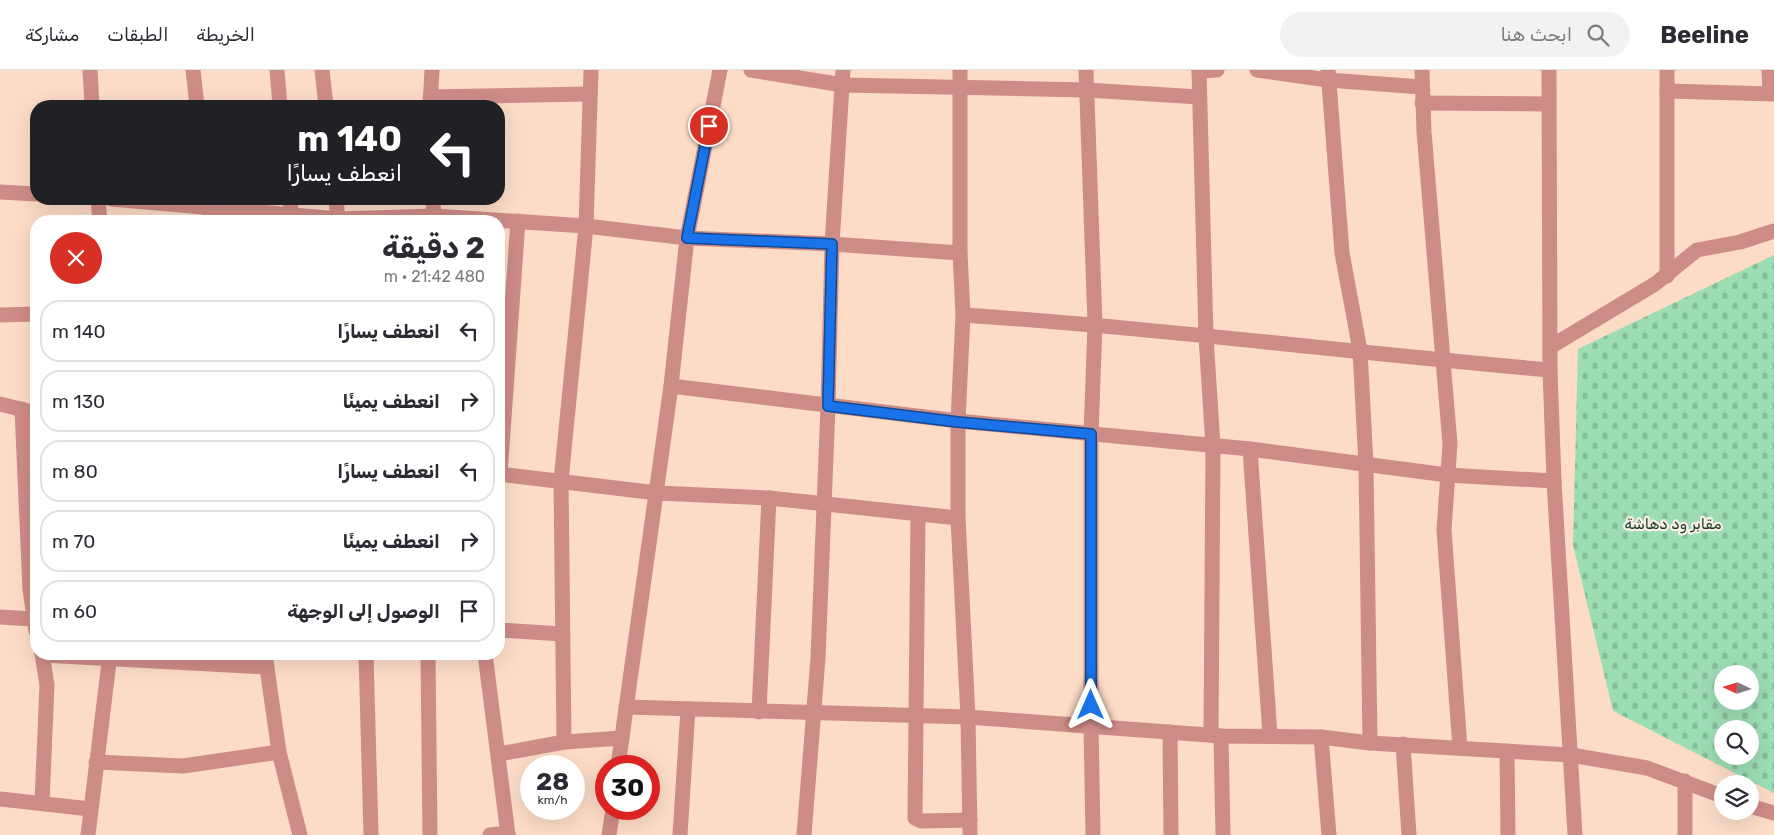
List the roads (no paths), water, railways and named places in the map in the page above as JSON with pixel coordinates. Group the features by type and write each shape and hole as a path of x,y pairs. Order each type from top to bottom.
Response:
{"street":[{"path":"90,70 92,100"},
{"path":"193,70 196,100"},
{"path":"277,70 280,100"},
{"path":"322,70 325,100"},
{"path":"430,100 432,70"},
{"path":"564,742 561,481 586,226 591,70"},
{"path":"620,755 671,386 687,238 720,70"},
{"path":"751,70 961,86 1087,90 1199,97"},
{"path":"918,515 915,818 921,821 970,827 968,717 958,518 958,422 963,315 960,253 960,70"},
{"path":"1086,70 1095,324 1091,434 1093,835"},
{"path":"1217,70 1199,71 1199,97 1206,337 1213,446 1216,736 1223,835"},
{"path":"1257,70 1328,75 1421,87"},
{"path":"1422,70 1422,103 1450,444 1444,530 1460,748"},
{"path":"1549,70 1550,370 1554,481 1571,755 1574,835"},
{"path":"1667,70 1667,276"},
{"path":"1667,91 1772,93 1769,70"},
{"path":"1328,75 1342,253 1360,350 1366,465 1370,743"},
{"path":"804,835 818,658 832,244 843,77"},
{"path":"470,100 589,94"},
{"path":"1422,103 1548,104"},
{"path":"0,192 30,194"},
{"path":"170,205 264,215"},
{"path":"505,221 586,226 687,238 832,244 960,253"},
{"path":"505,394 518,221"},
{"path":"1550,347 1667,276 1697,250 1740,242 1774,231"},
{"path":"0,315 30,314"},
{"path":"963,315 1095,324 1206,337 1360,350 1444,361 1550,370"},
{"path":"671,386 958,422 1250,449 1447,475 1554,481"},
{"path":"0,404 29,411 30,447"},
{"path":"1250,449 1270,736"},
{"path":"505,475 657,493 769,498 958,518"},
{"path":"759,712 769,498"},
{"path":"0,617 30,624"},
{"path":"505,630 562,634"},
{"path":"42,803 47,684 43,660"},
{"path":"88,835 109,660"},
{"path":"266,660 279,752 300,835"},
{"path":"366,660 372,835"},
{"path":"428,660 430,835"},
{"path":"486,660 508,834 490,835"},
{"path":"626,706 759,712 968,717 1216,736 1321,737 1370,743 1571,755 1647,768 1714,793"},
{"path":"680,835 688,709"},
{"path":"1170,732 1171,835"},
{"path":"1321,737 1329,835"},
{"path":"498,754 564,742 622,738"},
{"path":"1403,744 1410,835"},
{"path":"1507,751 1508,835"},
{"path":"96,762 184,766 279,752"},
{"path":"1685,781 1685,835"},
{"path":"0,799 90,809"},
{"path":"1759,809 1774,813"},
{"path":"609,835 611,820"}],"park label":[{"name":"مقابر ود دهاشة","path":"1673,524"}]}
